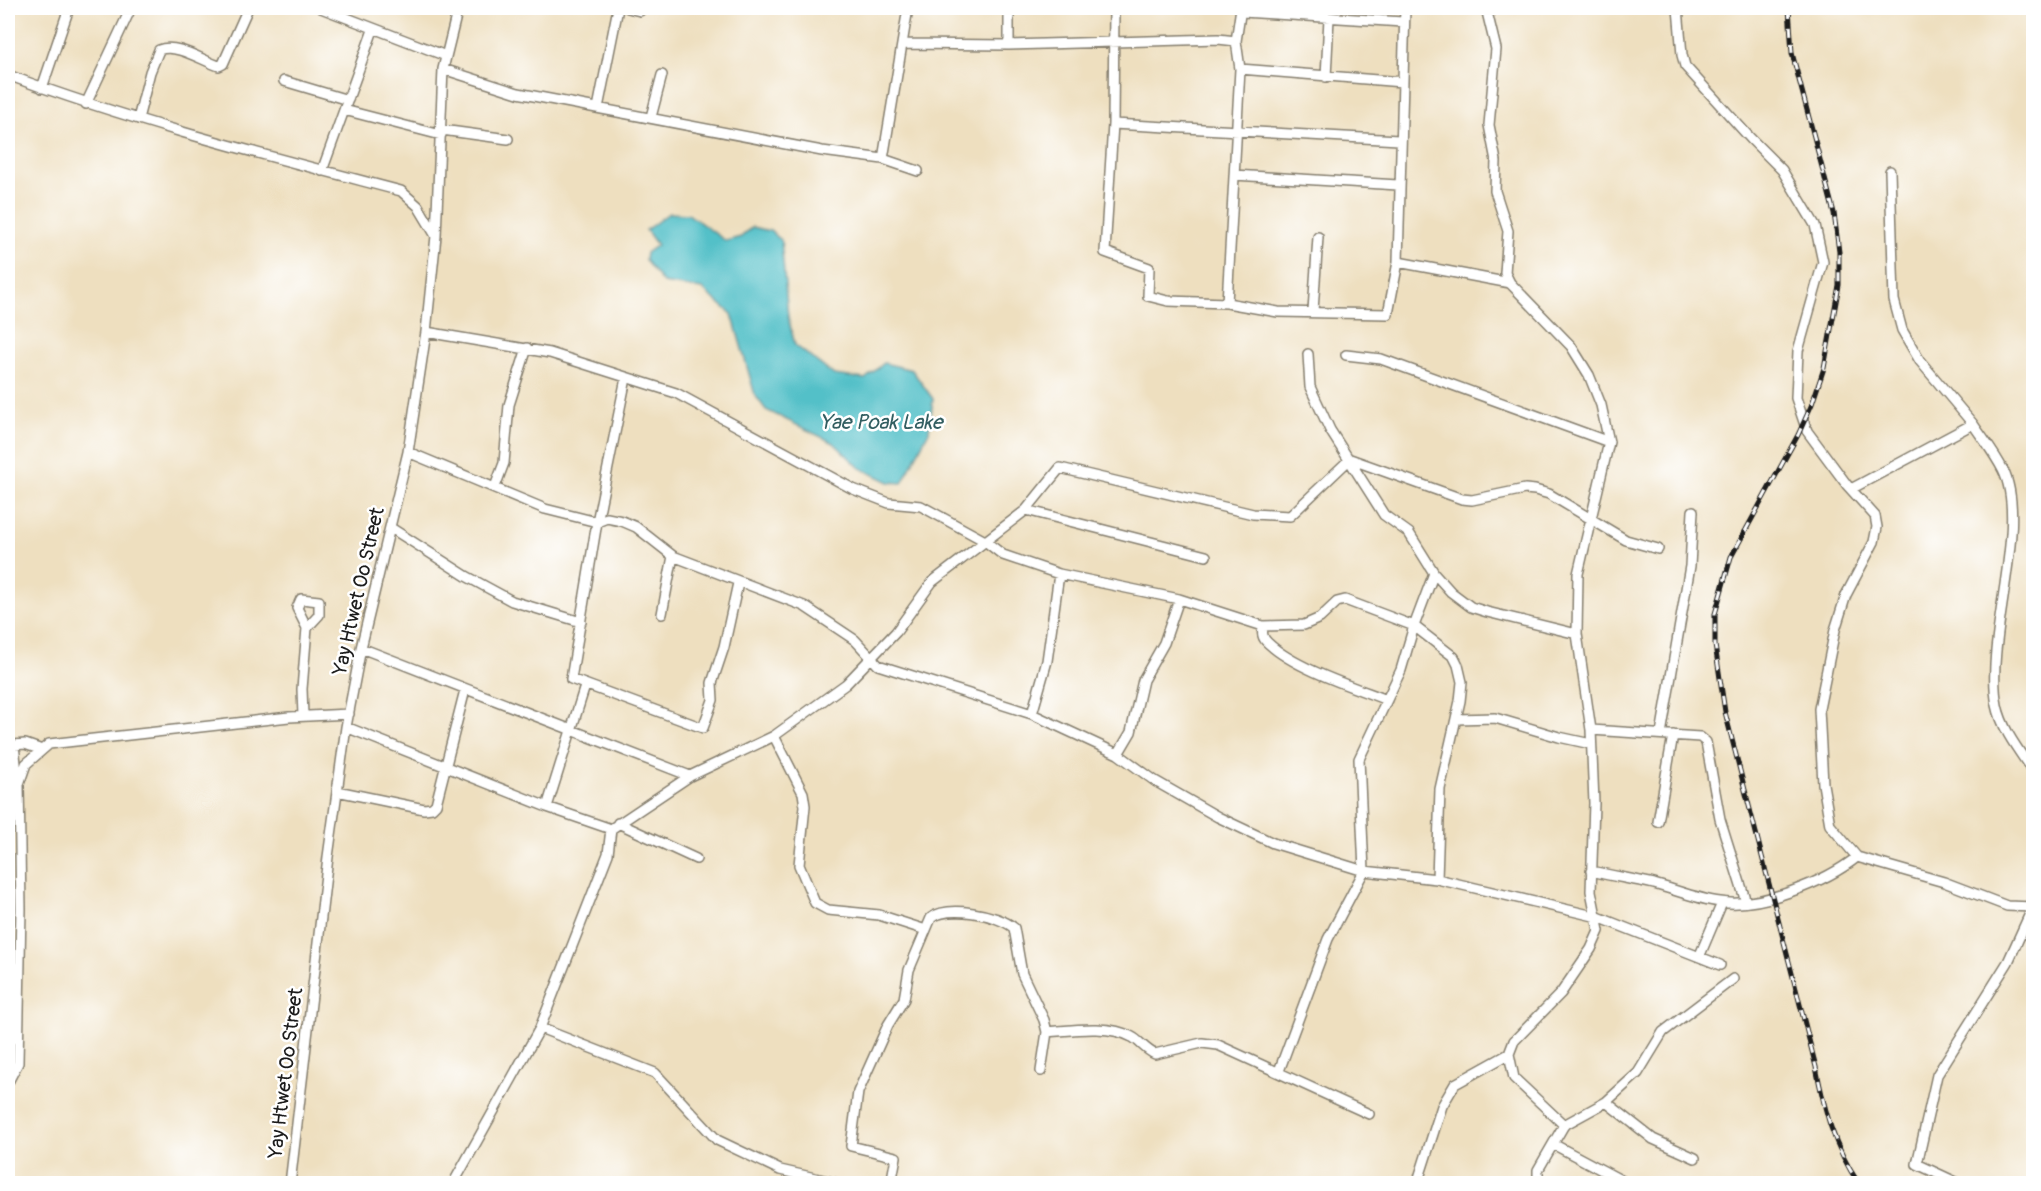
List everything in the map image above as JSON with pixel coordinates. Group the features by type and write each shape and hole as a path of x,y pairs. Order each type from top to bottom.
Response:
{"street":[{"path":"42,88 69,8"},
{"path":"86,104 131,8"},
{"path":"138,119 150,72 159,50 167,47 179,50 219,66 223,64 248,8"},
{"path":"321,8 373,30 446,56"},
{"name":"Yay Htwet Oo Street","path":"290,1184 346,727 361,648 408,452 426,332 442,133 443,69 458,8"},
{"path":"598,108 618,8"},
{"path":"628,8 640,11 642,8"},
{"path":"883,159 908,8"},
{"path":"1009,8 1009,45"},
{"path":"1114,8 1113,124 1105,252 1149,268 1149,296 1168,301 1227,303 1278,312 1388,314 1398,262 1399,140 1405,8"},
{"path":"1486,8 1496,49 1489,125 1496,161 1495,191 1508,231 1505,273 1510,283 1571,346 1589,375 1601,405 1609,442 1578,574 1577,634 1591,730 1594,803 1591,891 1599,931 1591,949 1561,993 1514,1041 1509,1054 1514,1078 1564,1125"},
{"path":"1678,8 1685,66 1751,140 1782,170 1815,225 1823,262 1798,351 1796,398 1807,431 1851,489 1875,516 1877,527 1874,542 1846,595 1835,630 1819,708 1823,784 1830,825 1857,857 1944,882 2007,906 2033,907 2008,962 1936,1075 1917,1164 1960,1184"},
{"path":"1227,303 1240,69 1236,41 1241,10 1403,22"},
{"path":"1326,76 1329,18"},
{"path":"322,171 373,30"},
{"path":"903,44 1009,45 1218,39 1236,41"},
{"path":"443,69 518,93 822,151 883,159 918,171"},
{"path":"1240,69 1402,82"},
{"path":"8,75 86,104 401,191 418,206 435,236"},
{"path":"651,117 662,75"},
{"path":"284,81 348,100"},
{"path":"344,110 442,133 508,139"},
{"path":"1113,124 1399,140"},
{"path":"1890,171 1894,300 1902,330 1920,361 1973,424 2004,471 2011,498 2012,522 1996,664 1997,704 2003,725 2034,773"},
{"path":"1234,175 1398,184"},
{"path":"1313,311 1318,237"},
{"path":"1398,262 1510,283"},
{"path":"426,332 550,353 676,393 853,489 889,503 921,506 985,541 1003,555 1059,574 1179,599 1263,626 1304,625 1320,618 1337,602 1345,600 1414,626 1454,657 1462,682 1440,789 1437,879"},
{"path":"495,487 504,463 509,405 527,348"},
{"path":"1308,354 1310,387 1330,430 1384,515 1409,533 1434,573 1451,592 1471,606 1548,629 1577,634"},
{"path":"1346,355 1382,359 1609,442"},
{"path":"626,378 597,522 570,675 574,682 703,728 713,700 712,683 724,647 738,583"},
{"path":"1851,489 1973,424"},
{"path":"408,452 545,509 597,522 607,518 636,527 673,556 738,583 804,606 855,640 878,665 1032,714 1118,754 1155,781 1273,843 1364,871 1437,879 1598,917 1700,955 1720,965"},
{"path":"453,1184 540,1028 608,854 614,826 690,776 774,736 846,684 896,632 932,582 1026,510 1057,470 1065,468 1253,514 1284,517 1290,516 1350,459"},
{"path":"1350,459 1462,499 1472,500 1525,489 1549,494 1626,540 1658,549"},
{"path":"1026,510 1206,556"},
{"path":"1661,734 1690,566 1694,511"},
{"path":"391,528 466,576 512,601 581,622"},
{"path":"662,614 673,556"},
{"path":"1279,1071 1328,939 1364,871 1359,759 1401,670 1414,626 1434,573"},
{"path":"1032,714 1047,661 1059,574"},
{"path":"1118,754 1131,732 1143,680 1164,643 1179,599"},
{"path":"1263,626 1263,638 1287,656 1328,677 1387,700"},
{"path":"303,716 302,689 307,628"},
{"path":"361,648 690,776"},
{"path":"547,807 585,686"},
{"path":"338,790 424,809 432,808 436,804 465,690"},
{"path":"19,785 26,764 49,744 303,716 349,714"},
{"path":"1456,719 1495,718 1591,744"},
{"path":"346,727 547,807 614,826 696,859"},
{"path":"1591,730 1700,737 1709,748 1720,819 1746,902"},
{"path":"1658,822 1673,735"},
{"path":"774,736 803,794 805,806 799,865 815,903 828,910 879,915 926,930"},
{"path":"8,1082 18,1063 21,909 19,785 14,745 25,744 42,750"},
{"path":"1591,872 1653,884 1722,903 1746,902 1801,889 1839,871 1857,857"},
{"path":"1700,955 1722,903"},
{"path":"891,1184 896,1157 853,1148 850,1142 858,1092 888,1025 904,999 909,970 931,918 946,910 983,915 1008,923 1014,928 1022,974 1044,1020 1047,1032 1041,1071"},
{"path":"1538,1184 1538,1170 1564,1125 1606,1102 1638,1073 1663,1032 1733,979"},
{"path":"540,1028 655,1072 717,1140 780,1170 841,1184"},
{"path":"1047,1032 1084,1030 1119,1032 1132,1037 1155,1054 1202,1043 1218,1045 1369,1114"},
{"path":"1417,1184 1442,1106 1455,1084 1509,1054"},
{"path":"1606,1102 1653,1139 1695,1158"},
{"path":"1553,1144 1628,1184"}],"water":[{"name":"Yae Poak Lake","path":"669,213 688,214 726,241 741,237 752,227 770,231 781,240 788,317 795,345 834,375 865,379 884,363 912,370 933,399 929,431 902,483 889,482 860,468 834,443 766,410 755,395 732,314 702,289 663,283 645,260 646,253 657,245 646,230"}],"railway":[{"path":"1789,8 1792,53 1834,213 1839,252 1839,285 1824,368 1812,404 1798,435 1731,557 1715,614 1715,645 1725,712 1827,1114 1836,1142 1859,1184"}]}
